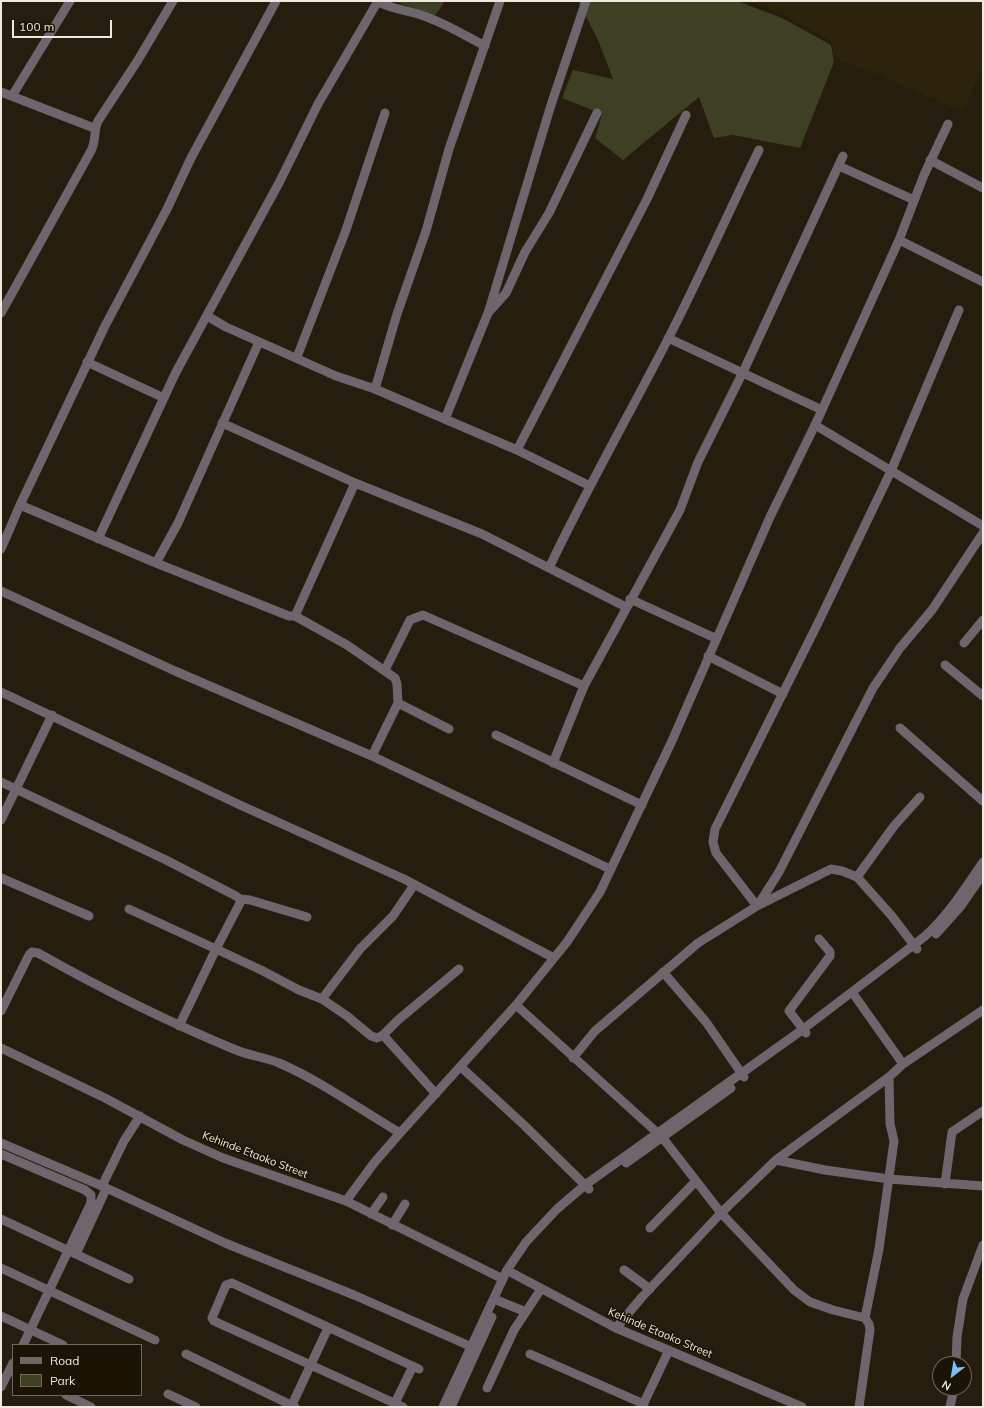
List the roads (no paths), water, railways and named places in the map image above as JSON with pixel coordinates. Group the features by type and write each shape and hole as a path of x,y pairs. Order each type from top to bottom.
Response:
{"street":[{"path":"12,96 70,1"},
{"path":"94,128 174,1"},
{"path":"1,549 87,362 167,209 191,158 276,1"},
{"path":"98,539 176,372 208,316 280,180 318,104 377,1 390,7 421,15 448,26 485,46"},
{"path":"375,389 397,314 426,231 449,149 500,1"},
{"path":"445,419 488,313 551,105 586,1"},
{"path":"1,92 94,128"},
{"path":"297,357 346,230 385,113"},
{"path":"488,313 506,293 525,252 549,213 597,113"},
{"path":"517,450 647,199 686,115"},
{"path":"346,1201 374,1163 516,1005 567,942 600,892 642,805 715,638 750,566 770,517 822,410 899,240 930,160 948,124"},
{"path":"1,313 92,149 97,137 94,128"},
{"path":"549,568 590,486 668,338 759,150"},
{"path":"553,763 584,686 680,510 698,462 743,372 843,156"},
{"path":"930,160 983,188"},
{"path":"839,166 914,200"},
{"path":"899,240 983,282"},
{"path":"757,906 716,853 713,842 715,829 783,694 891,470 959,310"},
{"path":"208,316 259,342 297,357 336,376 375,389 517,450 590,486"},
{"path":"668,338 822,410"},
{"path":"156,563 178,522 259,342"},
{"path":"87,362 164,398"},
{"path":"222,423 355,483 482,534 549,568 628,603 715,638"},
{"path":"815,425 983,526"},
{"path":"295,616 355,483"},
{"path":"20,505 156,563 289,616 295,616 385,670 395,678 397,684 398,704 372,756"},
{"path":"757,906 779,872 873,688 900,648 932,610 983,533"},
{"path":"1,591 175,671 372,756 610,869"},
{"path":"385,670 407,624 414,617 423,615 584,686"},
{"path":"964,642 983,620"},
{"path":"708,656 783,694"},
{"path":"945,665 983,696"},
{"path":"1,692 240,805 347,852 554,958"},
{"path":"398,704 449,729"},
{"path":"1,820 17,790 52,715"},
{"path":"900,728 983,800"},
{"path":"496,735 642,805"},
{"path":"1,782 166,860 240,899 250,900 307,917"},
{"path":"857,877 894,826 920,797"},
{"path":"915,947 934,928 955,902 983,862"},
{"path":"573,1058 595,1032 698,943 757,906 831,869 842,870 857,877 891,915 915,947"},
{"path":"496,1300 502,1279 526,1242 538,1227 587,1187 804,1032 915,947 938,933 983,874"},
{"path":"1,878 89,916"},
{"path":"322,999 360,949 393,916 414,885"},
{"path":"179,1026 216,949 239,906 240,899"},
{"path":"129,910 261,970 299,990 322,999 347,1016 371,1036 377,1038 383,1035 398,1020 459,969"},
{"path":"804,1032 789,1011 830,956 830,952 819,939"},
{"path":"1,1011 29,955 32,952 38,953 111,994 179,1026 246,1054 279,1063 308,1078 400,1134"},
{"path":"663,972 706,1022 743,1075"},
{"path":"854,994 903,1064"},
{"path":"516,1005 660,1135 721,1213 794,1290 810,1302 832,1310 865,1318 870,1324 870,1330 859,1407"},
{"path":"616,1328 721,1213 776,1160 889,1077 903,1064 983,1010"},
{"path":"383,1035 436,1094"},
{"name":"Kehinde Etaoko Street","path":"1,1048 140,1116 183,1140 224,1158 346,1201 502,1279"},
{"path":"461,1067 587,1187"},
{"path":"865,1318 879,1249 894,1141 890,1124 889,1077"},
{"path":"945,1184 952,1132 983,1111"},
{"path":"76,1254 124,1141 140,1116"},
{"path":"1,1143 104,1187 225,1243 354,1295 472,1347"},
{"path":"1,1154 85,1190 91,1195 91,1203 67,1250 24,1344"},
{"path":"776,1160 825,1170 889,1179 983,1186"},
{"path":"650,1228 696,1181"},
{"path":"451,1407 496,1300 512,1273 529,1247 542,1231 587,1187"},
{"path":"371,1214 382,1197"},
{"path":"392,1225 405,1204"},
{"path":"1,1219 128,1279"},
{"path":"956,1356 957,1337 963,1299 983,1245"},
{"path":"1,1268 155,1340"},
{"path":"624,1270 650,1289"},
{"name":"Kehinde Etaoko Street","path":"512,1273 616,1328 802,1407"},
{"path":"232,1283 328,1328 416,1368 399,1405 214,1321 212,1318 226,1285 232,1283"},
{"path":"487,1388 514,1330 541,1289"},
{"path":"496,1300 526,1312"},
{"path":"1,1316 61,1344"},
{"path":"186,1354 292,1407 328,1328"},
{"path":"443,1407 472,1347 480,1336"},
{"path":"530,1354 643,1406 669,1350"},
{"path":"1,1364 12,1366 1,1387"},
{"path":"168,1394 196,1407"},
{"path":"68,1396 91,1407"},
{"path":"950,1407 952,1396"}]}
